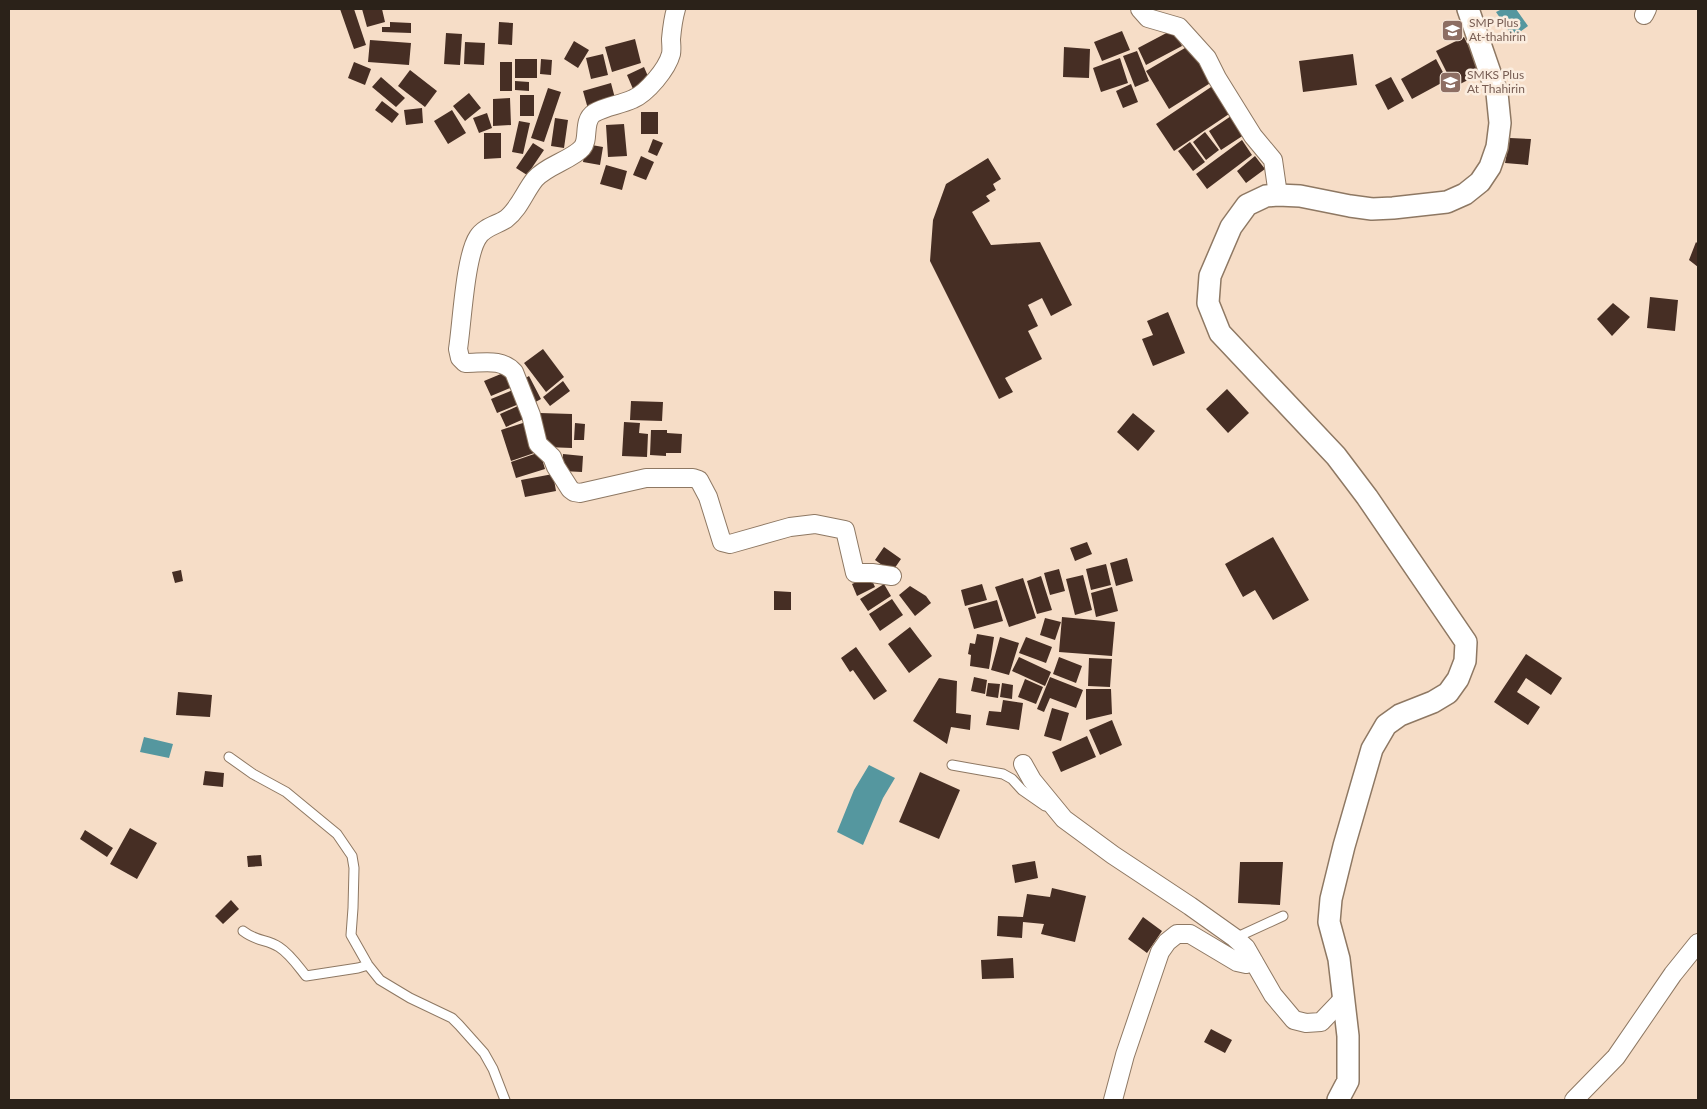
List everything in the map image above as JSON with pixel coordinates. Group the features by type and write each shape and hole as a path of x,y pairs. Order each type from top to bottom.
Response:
{"street":[{"path":"676,9 673,21 671,54 661,74 650,87 632,100 593,114 589,119 586,141 581,149 535,179 524,198 512,212 505,219 486,229 478,237 470,257 458,349 460,358 465,363 501,362 510,367 514,372 531,415 538,444 552,457 556,468 574,492 580,493 646,478 693,478 698,480 708,497 722,542 730,544 790,527 815,524 846,530 856,573 892,576"},
{"path":"1140,9 1148,18 1179,27 1207,58 1217,78 1253,136 1273,160 1278,195"},
{"path":"1338,1100 1348,1081 1348,1036 1339,959 1329,922 1331,900 1344,846 1372,749 1386,725 1400,715 1434,702 1448,693 1458,679 1465,661 1466,642 1336,456 1220,333 1208,302 1210,276 1231,227 1247,205 1266,196 1300,196 1372,209 1393,208 1448,202 1465,194 1480,182 1490,167 1497,147 1500,123 1497,93 1468,9"},
{"path":"1023,764 1032,780 1064,819 1113,855 1190,906 1246,948 1273,995 1294,1020 1306,1023 1321,1022 1344,998"},
{"path":"1114,1100 1125,1055 1160,952 1167,942 1177,934 1190,934 1237,962 1246,964 1254,962"},
{"path":"1574,1100 1616,1057 1698,943"}],"lane":[{"path":"229,757 253,774 286,792 337,834 352,856 354,868 354,908 351,935 368,964 380,980 410,998 452,1018 460,1025 484,1053 493,1069 504,1100"},
{"path":"952,765 1003,774 1012,779 1022,790 1064,819"},
{"path":"1235,938 1283,916"},
{"path":"243,931 251,938 269,942 281,948 306,976 358,968 368,964"}],"water":[{"path":"1502,9 1516,9 1528,26 1513,37 1496,12"},
{"path":"144,737 173,744 169,758 140,752"},
{"path":"869,765 895,778 883,798 863,845 837,832 854,790"}],"building":[{"path":"340,9 354,9 366,45 354,49"},
{"path":"362,9 382,9 385,22 367,27"},
{"path":"390,22 411,23 411,33 382,32 382,27 390,27"},
{"path":"499,22 513,23 512,45 498,44"},
{"path":"1174,29 1182,46 1146,65 1138,48"},
{"path":"1122,31 1130,50 1102,61 1094,42"},
{"path":"446,33 462,34 460,65 444,64"},
{"path":"1464,37 1482,73 1454,87 1436,51"},
{"path":"635,39 641,63 612,72 605,47"},
{"path":"370,40 411,43 409,65 368,62"},
{"path":"574,41 589,50 578,68 564,59"},
{"path":"465,42 485,43 484,65 464,64"},
{"path":"1190,45 1212,82 1169,109 1146,71"},
{"path":"1064,47 1090,49 1089,78 1063,77"},
{"path":"1137,51 1149,81 1135,87 1123,56"},
{"path":"603,54 608,75 591,79 586,58"},
{"path":"1353,54 1357,85 1303,92 1299,61"},
{"path":"1120,58 1128,83 1101,92 1093,68"},
{"path":"515,59 537,59 537,78 515,78"},
{"path":"541,59 552,60 551,75 540,74"},
{"path":"1436,59 1447,80 1412,99 1401,79"},
{"path":"354,62 371,69 365,85 348,78"},
{"path":"500,62 512,62 512,91 500,91"},
{"path":"644,67 650,81 633,89 627,75"},
{"path":"410,70 437,91 425,107 398,86"},
{"path":"381,77 405,98 396,107 372,87"},
{"path":"1391,77 1404,101 1388,110 1375,85"},
{"path":"515,81 529,82 529,91 515,90"},
{"path":"611,83 616,102 588,109 583,91"},
{"path":"1131,84 1138,102 1123,108 1116,91"},
{"path":"1214,85 1232,112 1174,151 1156,124"},
{"path":"548,88 561,92 544,142 531,138"},
{"path":"469,93 481,108 465,121 453,106"},
{"path":"520,95 534,95 534,116 520,116"},
{"path":"510,98 511,125 493,126 493,99"},
{"path":"382,101 399,114 392,123 375,110"},
{"path":"422,108 423,123 406,125 404,110"},
{"path":"452,110 466,133 448,144 434,121"},
{"path":"641,112 658,112 658,134 641,134"},
{"path":"487,113 492,128 479,133 473,118"},
{"path":"1234,114 1247,133 1221,150 1209,131"},
{"path":"555,118 568,120 564,148 551,146"},
{"path":"519,121 530,123 523,154 512,152"},
{"path":"624,124 627,156 608,157 606,125"},
{"path":"1205,132 1219,150 1206,160 1193,142"},
{"path":"484,133 501,133 501,158 484,159"},
{"path":"1510,138 1531,139 1528,165 1505,163"},
{"path":"653,139 663,143 657,156 648,152"},
{"path":"1242,140 1252,155 1207,189 1196,174"},
{"path":"1190,142 1205,162 1193,171 1178,151"},
{"path":"533,143 544,150 527,175 516,168"},
{"path":"586,144 603,147 600,165 583,162"},
{"path":"641,156 654,162 646,180 633,175"},
{"path":"1255,156 1265,169 1246,183 1237,171"},
{"path":"988,158 1001,179 993,184 996,190 986,196 990,201 972,212 991,245 1040,242 1072,305 1051,316 1042,298 1028,305 1038,326 1028,331 1042,359 1005,378 1013,392 999,399 930,261 933,220 946,184"},
{"path":"606,165 627,171 622,190 600,184"},
{"path":"1696,242 1698,244 1698,267 1689,260"},
{"path":"1650,297 1678,300 1675,331 1647,328"},
{"path":"1613,303 1630,317 1612,336 1597,319"},
{"path":"1168,312 1185,353 1153,366 1142,339 1153,335 1147,321"},
{"path":"543,349 564,377 546,392 524,363"},
{"path":"508,371 515,386 491,396 484,381"},
{"path":"529,376 541,399 530,405 519,382"},
{"path":"563,381 570,391 550,406 543,397"},
{"path":"1227,389 1249,413 1228,433 1206,409"},
{"path":"513,390 519,404 497,413 491,399"},
{"path":"631,401 663,402 662,421 630,420"},
{"path":"520,405 526,418 506,427 500,414"},
{"path":"540,413 572,414 572,448 546,447 539,441"},
{"path":"1133,413 1155,431 1138,451 1117,432"},
{"path":"526,422 537,452 511,461 501,430"},
{"path":"624,422 640,423 639,433 648,434 647,457 622,456"},
{"path":"575,423 585,424 584,440 574,440"},
{"path":"651,430 667,430 667,433 682,434 681,453 666,453 666,456 650,455"},
{"path":"540,452 545,469 516,478 511,462"},
{"path":"563,454 583,456 582,472 562,471"},
{"path":"553,474 556,491 525,497 521,480"},
{"path":"1273,537 1309,600 1273,620 1255,590 1243,597 1225,564"},
{"path":"1087,542 1092,554 1075,561 1070,548"},
{"path":"884,547 901,559 892,572 875,560"},
{"path":"1127,558 1133,581 1116,586 1110,563"},
{"path":"1106,564 1111,585 1091,590 1086,569"},
{"path":"1059,569 1065,591 1050,595 1044,573"},
{"path":"181,570 183,581 175,583 172,572"},
{"path":"1083,575 1092,610 1075,615 1066,579"},
{"path":"870,576 875,587 857,596 852,584"},
{"path":"1041,576 1052,610 1037,614 1027,581"},
{"path":"1023,578 1036,618 1009,627 995,587"},
{"path":"884,584 891,596 868,611 860,599"},
{"path":"982,584 987,600 965,606 961,590"},
{"path":"910,586 926,596 931,603 915,616 899,595"},
{"path":"1112,587 1118,611 1096,617 1091,593"},
{"path":"774,591 791,592 791,610 774,610"},
{"path":"892,599 903,615 880,631 869,614"},
{"path":"997,600 1003,621 974,629 968,608"},
{"path":"1062,617 1115,622 1112,656 1059,652"},
{"path":"1045,618 1061,622 1055,640 1040,635"},
{"path":"910,627 932,656 909,673 888,644"},
{"path":"977,634 994,637 989,669 970,666 971,655 968,654 970,643 975,644"},
{"path":"1000,637 1019,643 1009,675 991,670"},
{"path":"1026,637 1052,647 1046,663 1019,653"},
{"path":"856,647 887,691 874,700 853,670 850,672 841,658"},
{"path":"1526,654 1562,678 1551,695 1526,678 1517,692 1540,707 1528,725 1494,702"},
{"path":"1019,657 1051,672 1045,686 1012,671"},
{"path":"1059,657 1082,666 1076,683 1053,674"},
{"path":"1089,658 1112,659 1110,687 1088,686"},
{"path":"974,677 987,680 985,694 971,691"},
{"path":"1050,677 1083,690 1076,708 1050,698 1044,712 1037,709"},
{"path":"939,678 957,681 956,713 971,715 970,730 951,727 947,744 913,721"},
{"path":"1025,679 1043,687 1036,704 1018,697"},
{"path":"988,683 1000,684 998,698 986,696"},
{"path":"1002,683 1013,685 1012,699 1000,697"},
{"path":"1086,689 1111,689 1112,714 1086,720"},
{"path":"178,692 212,695 210,717 176,715"},
{"path":"1003,700 1023,703 1019,730 986,725 989,711 1001,712"},
{"path":"1052,708 1069,713 1061,741 1044,736"},
{"path":"1112,720 1122,745 1100,755 1089,730"},
{"path":"1087,736 1096,757 1061,772 1052,752"},
{"path":"205,771 224,773 223,787 203,785"},
{"path":"920,772 960,790 939,839 899,822"},
{"path":"130,828 157,843 137,879 110,864"},
{"path":"85,830 113,848 107,857 80,839"},
{"path":"261,855 262,866 248,867 247,856"},
{"path":"1035,861 1038,878 1015,883 1012,865"},
{"path":"1240,862 1283,862 1280,905 1238,903"},
{"path":"1052,888 1086,896 1075,942 1041,934 1044,924 1023,922 1022,938 997,936 998,916 1023,917 1027,894 1050,897"},
{"path":"231,900 239,909 223,924 215,916"},
{"path":"1143,917 1162,931 1147,953 1128,939"},
{"path":"1013,958 1014,978 982,979 981,960"},
{"path":"1211,1029 1232,1040 1225,1053 1204,1042"}],"place":[{"name":"SMP Plus At-thahirin","path":"1453,30"},
{"name":"SMKS Plus At Thahirin","path":"1451,82"}]}
